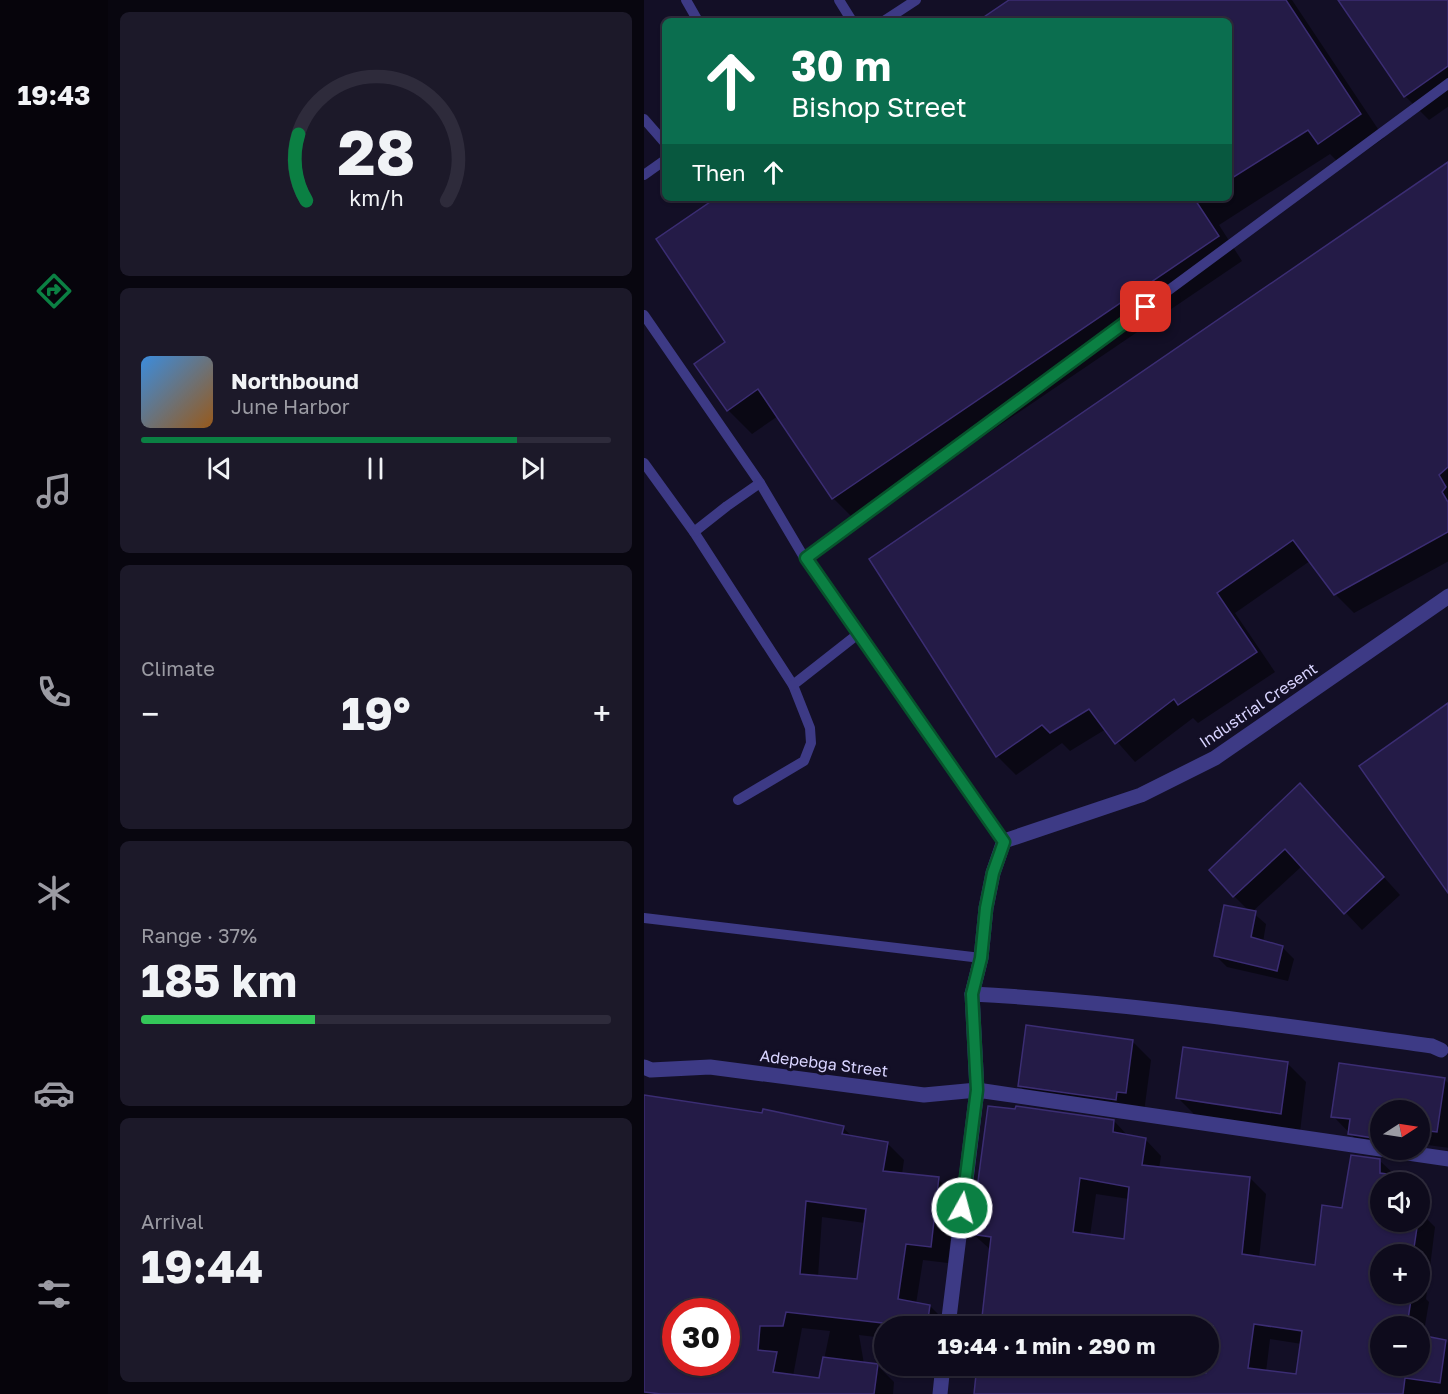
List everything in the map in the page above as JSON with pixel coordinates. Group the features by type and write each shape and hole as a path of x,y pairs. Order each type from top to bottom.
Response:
{"street":[{"name":"Industrial Cresent","path":"1004,842 1141,795 1215,758 1448,596"},
{"path":"949,1316 977,1090 972,994 981,958 986,908 993,873 1004,842"},
{"path":"972,994 1185,1013 1432,1046 1441,1050"},
{"name":"Adepebga Street","path":"644,1067 651,1070 710,1067 924,1095 977,1090 1448,1159"},
{"path":"940,1394 942,1376"}],"lane":[{"path":"686,0 696,18"},
{"path":"839,0 850,18"},
{"path":"889,18 916,0"},
{"path":"806,558 1448,83"},
{"path":"644,119 662,140"},
{"path":"644,175 662,162"},
{"path":"644,315 760,483 806,558 1004,842"},
{"path":"644,463 694,532 793,685 810,728 811,743 804,760 738,800"},
{"path":"694,532 726,506 760,483"},
{"path":"793,685 858,634"},
{"path":"644,918 981,958"}],"building":[{"path":"1009,0 1286,0 1361,114 1318,144 1308,130 1232,178 1232,18 982,18"},
{"path":"1338,0 1448,0 1448,66 1404,97"},
{"path":"1448,162 1448,467 1439,475 1446,487 1442,492 1448,502 1448,532 1334,595 1293,540 1217,593 1257,652 1178,705 1174,699 1115,744 1089,709 1050,733 1042,725 996,757 869,559"},
{"path":"712,201 1196,201 1219,236 832,499 758,389 727,411 694,364 725,342 656,239"},
{"path":"1448,703 1448,893 1359,766"},
{"path":"1300,783 1384,877 1344,914 1285,849 1233,897 1209,870"},
{"path":"1224,905 1256,911 1251,937 1283,946 1277,971 1214,956"},
{"path":"1026,1025 1133,1040 1126,1093 1117,1092 1116,1100 1018,1086"},
{"path":"1183,1047 1288,1062 1281,1114 1176,1098"},
{"path":"1339,1063 1445,1078 1437,1132 1430,1131 1430,1100 1370,1100 1370,1137 1348,1134 1350,1119 1331,1117"},
{"path":"644,1095 762,1113 763,1109 844,1126 842,1134 888,1142 883,1171 939,1177 931,1247 906,1244 898,1299 930,1305 928,1316 874,1316 874,1322 786,1312 783,1326 760,1326 758,1350 777,1352 773,1372 819,1378 823,1357 874,1363 874,1376 876,1376 874,1394 661,1394 644,1392","holes":["806,1201 866,1209 857,1279 800,1274"]},
{"path":"988,1106 1015,1109 1016,1106 1114,1120 1113,1132 1146,1138 1142,1165 1250,1177 1242,1254 1315,1265 1322,1205 1342,1208 1351,1155 1380,1160 1380,1172 1370,1172 1370,1232 1416,1232 1415,1244 1370,1244 1370,1304 1410,1304 1409,1316 1370,1316 1370,1376 1430,1376 1430,1337 1446,1340 1440,1383 1405,1378 1403,1394 974,1394 976,1376 1219,1376 1219,1316 982,1316 991,1237 971,1234","holes":["1080,1178 1129,1187 1124,1239 1073,1232","1254,1324 1302,1331 1296,1374 1248,1368"]}],"route":[{"path":"962,1208 977,1090 972,994 981,958 986,908 993,873 1004,842 806,558 1146,307"}]}
